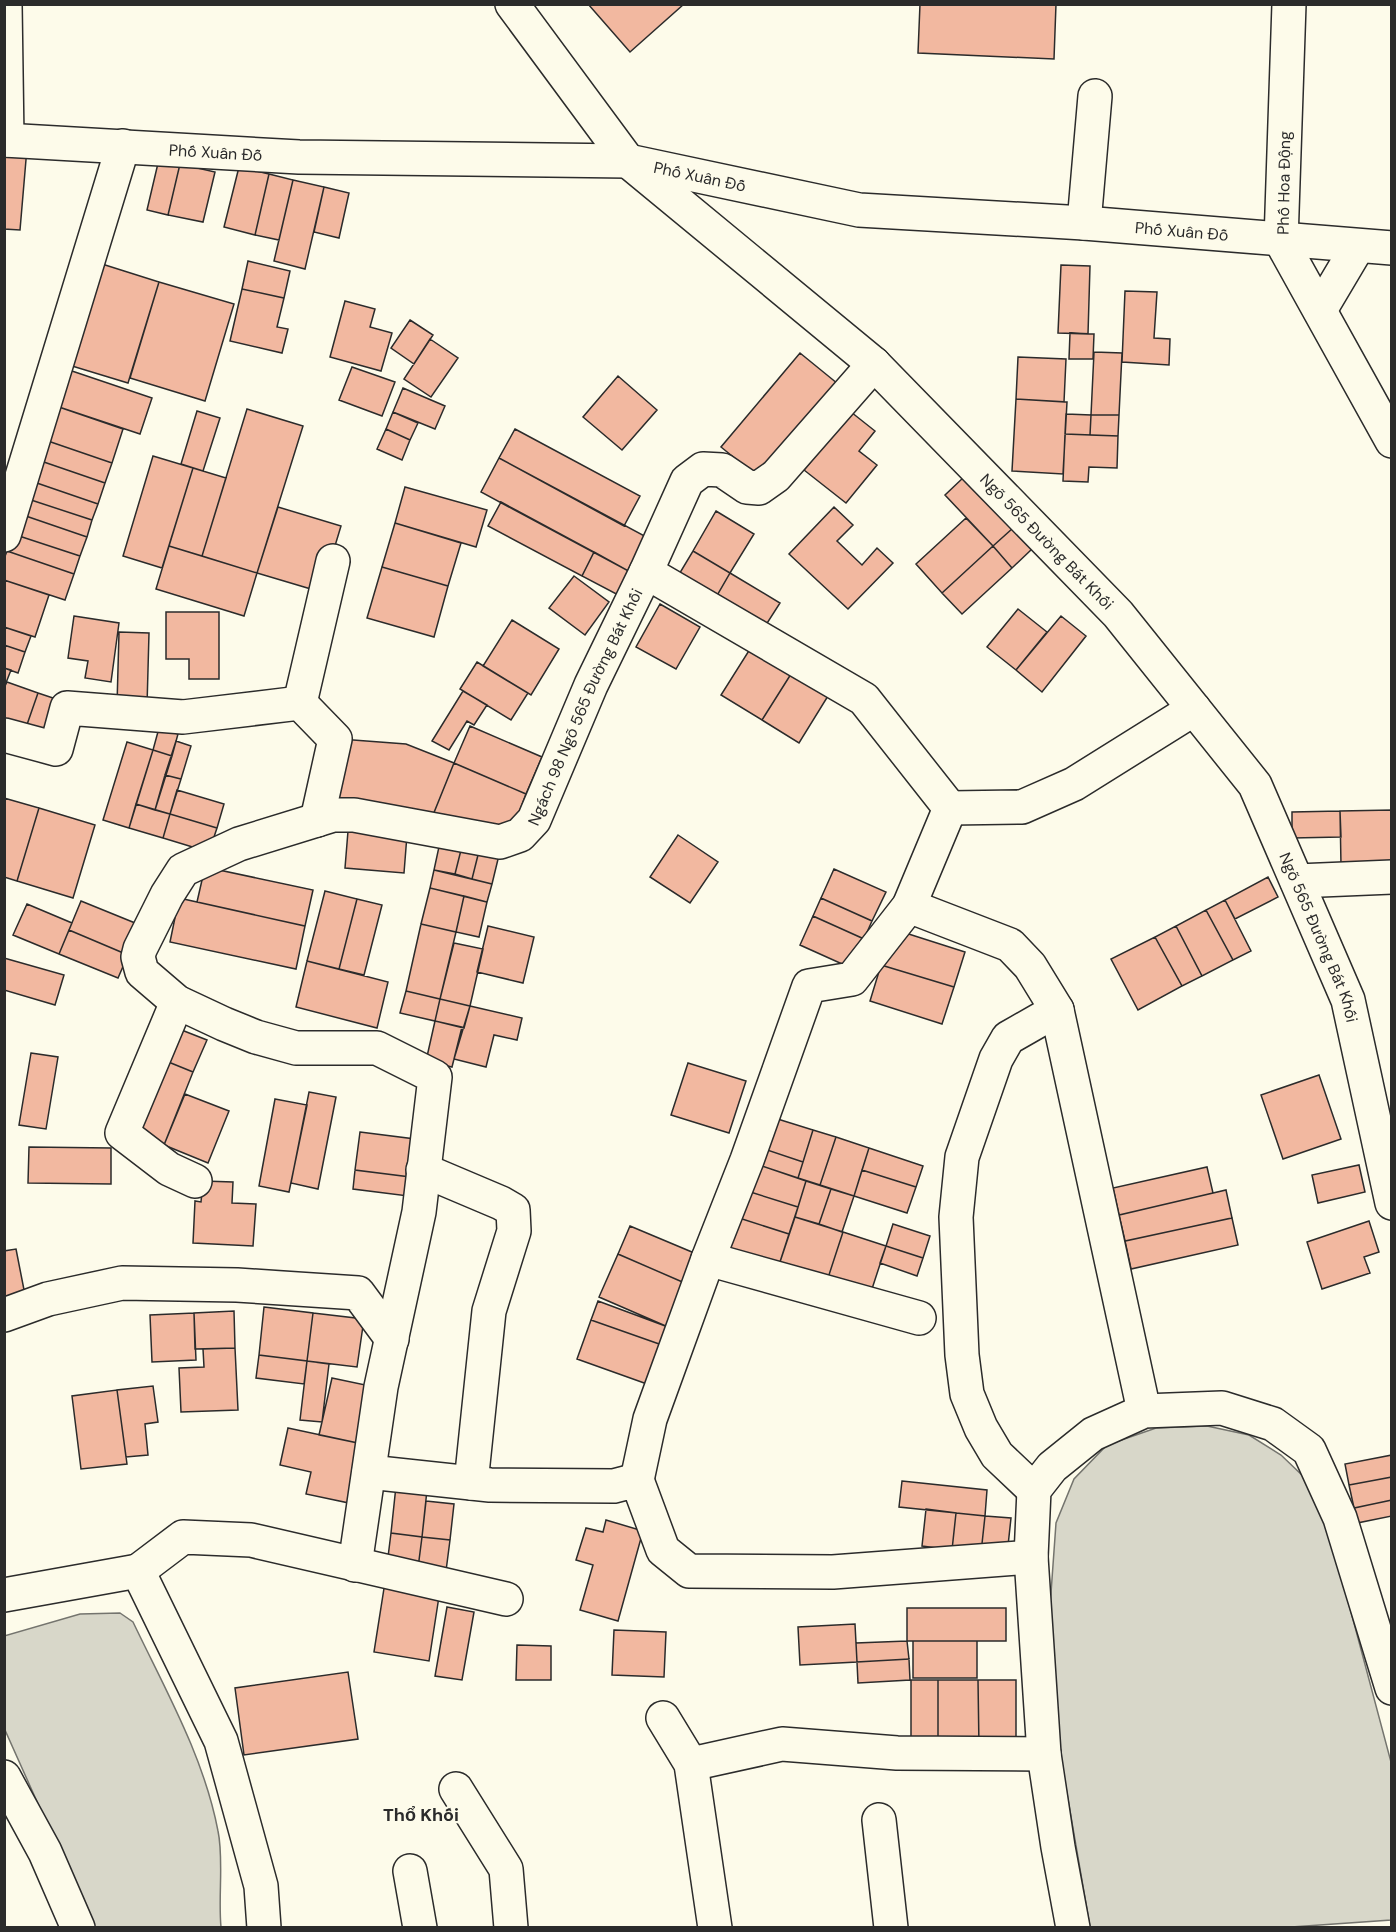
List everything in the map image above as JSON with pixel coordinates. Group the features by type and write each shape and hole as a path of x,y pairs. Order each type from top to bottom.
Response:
{"street":[{"path":"5,4 6,140"},
{"name":"Ngõ 565 Đường Bát Khối","path":"512,4 628,161 874,364 1118,615 1255,785 1348,1000 1392,1203"},
{"name":"Phố Hoa Động","path":"1289,4 1281,241 1392,441"},
{"path":"1084,223 1095,96"},
{"name":"Phố Xuân Đỗ","path":"6,140 299,157 628,161 859,210 1084,223 1281,241 1392,248"},
{"path":"4,535 123,146"},
{"path":"1320,310 1358,246"},
{"name":"Ngách 98 Ngõ 565 Đường Bát Khối","path":"177,1002 142,972 138,957 167,895 183,870 239,844 333,815 354,815 500,842 520,835 534,820 591,685 646,573 687,481 703,469 722,470 747,487 759,489 776,476 874,364"},
{"path":"300,703 333,561"},
{"path":"646,573 864,699 950,808"},
{"path":"4,735 56,749 67,708 183,717 300,703"},
{"path":"300,703 335,739 317,820"},
{"path":"950,808 1022,807 1074,784 1194,710"},
{"path":"950,808 909,906 852,978 809,986 650,1419 637,1480 663,1550 689,1571 832,1572 1031,1557"},
{"path":"1297,880 1392,877"},
{"path":"909,906 1010,945 1030,966 1057,1010 1144,1411"},
{"path":"195,1181 169,1169 122,1133 177,1002 256,1037 296,1048 377,1048 435,1077 419,1212 381,1387 355,1565"},
{"path":"1034,1490 997,1455 981,1428 967,1394 962,1355 956,1216 962,1158 996,1059 1008,1038 1057,1010"},
{"path":"423,1170 513,1210 514,1231 489,1311 471,1483"},
{"path":"708,1258 919,1318"},
{"path":"4,1315 48,1299 122,1284 237,1285 303,1289 358,1293 392,1339"},
{"path":"1073,1928 1044,1754 1031,1557 1034,1490 1052,1467 1093,1434 1144,1411 1222,1408 1273,1424 1309,1450 1340,1518 1392,1688"},
{"path":"369,1472 490,1485 614,1486 637,1480"},
{"path":"4,1595 138,1571 183,1537 251,1540 506,1599"},
{"path":"138,1571 221,1741 261,1886 264,1928"},
{"path":"663,1718 691,1764 715,1928"},
{"path":"691,1764 782,1744 897,1754 1044,1754"},
{"path":"4,1777 45,1852 78,1928"},
{"path":"456,1789 506,1869 511,1928"},
{"path":"879,1820 891,1928"},
{"path":"410,1871 420,1928"}],"shaded area":[{"path":"1207,1426 1249,1435 1281,1455 1305,1478 1330,1533 1391,1762 1391,1920 1277,1928 1090,1927 1054,1718 1050,1607 1056,1523 1074,1479 1107,1445 1156,1428"},
{"path":"120,1613 133,1622 182,1724 212,1804 220,1842 221,1927 93,1927 5,1730 4,1636 80,1614"}],"building":[{"path":"588,4 684,4 630,52"},
{"path":"920,4 1056,4 1054,59 918,53"},
{"path":"4,146 27,148 20,230 4,229"},
{"path":"159,159 180,164 168,215 147,210"},
{"path":"180,164 215,172 203,222 168,215"},
{"path":"239,167 269,174 255,235 224,227"},
{"path":"269,174 293,180 279,240 255,235"},
{"path":"293,180 324,187 305,269 274,261"},
{"path":"324,187 349,193 339,238 314,232"},
{"path":"248,261 290,271 284,298 242,289"},
{"path":"102,264 159,282 128,383 72,366"},
{"path":"1061,265 1090,266 1088,334 1058,333"},
{"path":"159,282 234,304 205,401 130,378"},
{"path":"242,289 284,298 277,327 288,329 282,353 230,341"},
{"path":"1125,291 1157,292 1154,338 1170,339 1169,365 1122,362"},
{"path":"345,301 375,309 370,327 392,333 381,371 330,357"},
{"path":"410,320 433,335 414,364 391,348"},
{"path":"1070,333 1094,334 1093,359 1069,359"},
{"path":"430,339 458,358 431,397 404,379"},
{"path":"1094,352 1122,353 1119,415 1091,415"},
{"path":"800,353 843,388 764,482 721,447"},
{"path":"1018,357 1066,359 1064,402 1016,399"},
{"path":"352,367 395,382 382,416 339,400"},
{"path":"69,370 152,398 140,434 56,406"},
{"path":"618,376 657,410 622,450 583,417"},
{"path":"403,388 445,406 435,429 393,412"},
{"path":"1016,399 1067,402 1063,474 1012,471"},
{"path":"56,406 123,429 112,463 45,440"},
{"path":"247,409 303,426 257,573 202,556"},
{"path":"197,411 220,418 203,471 181,464"},
{"path":"393,412 418,423 410,440 386,429"},
{"path":"851,412 875,431 859,451 877,465 846,503 804,470"},
{"path":"1066,414 1091,415 1090,435 1065,434"},
{"path":"1091,415 1119,415 1118,436 1090,435"},
{"path":"386,429 410,440 402,460 377,449"},
{"path":"515,429 640,496 624,526 499,458"},
{"path":"1065,434 1118,436 1117,468 1089,467 1088,482 1063,481"},
{"path":"45,440 112,463 105,483 38,460"},
{"path":"153,456 193,468 162,568 123,556"},
{"path":"499,458 652,540 634,574 481,492"},
{"path":"38,460 105,483 98,504 31,481"},
{"path":"193,468 226,478 202,556 169,546"},
{"path":"965,476 1013,528 993,546 945,495"},
{"path":"31,481 98,504 92,520 25,498"},
{"path":"405,487 487,510 476,547 395,523"},
{"path":"25,498 92,520 87,537 20,514"},
{"path":"501,502 594,552 582,576 488,526"},
{"path":"278,507 341,526 321,592 257,573"},
{"path":"834,507 853,525 837,541 862,565 877,548 893,563 848,609 789,554"},
{"path":"716,511 754,534 730,573 693,551"},
{"path":"20,514 87,537 80,556 13,534"},
{"path":"966,518 993,546 942,593 916,564"},
{"path":"395,523 461,543 448,586 382,567"},
{"path":"1013,528 1032,549 1012,568 993,546"},
{"path":"13,534 80,556 74,574 7,551"},
{"path":"169,546 257,573 244,616 156,589"},
{"path":"993,546 1012,568 962,614 942,593"},
{"path":"7,551 74,574 65,600 4,580 4,559"},
{"path":"693,551 730,573 715,599 678,576"},
{"path":"594,552 634,574 622,597 582,576"},
{"path":"382,567 448,586 434,637 367,618"},
{"path":"730,573 780,603 764,628 715,599"},
{"path":"574,576 609,602 585,635 549,608"},
{"path":"4,580 49,595 35,637 4,627"},
{"path":"660,604 700,627 676,669 636,647"},
{"path":"1018,609 1047,632 1016,670 987,647"},
{"path":"166,612 219,612 219,679 189,679 189,659 166,659"},
{"path":"74,616 119,623 111,682 85,678 88,661 68,658"},
{"path":"1061,616 1086,636 1042,692 1016,670"},
{"path":"512,620 559,649 531,695 483,666"},
{"path":"4,627 31,636 25,652 4,645"},
{"path":"119,632 149,633 147,706 117,705"},
{"path":"4,645 25,652 18,673 4,668"},
{"path":"750,649 791,674 762,720 721,695"},
{"path":"477,662 528,693 511,720 460,689"},
{"path":"4,668 11,670 4,688"},
{"path":"791,674 828,696 799,743 762,720"},
{"path":"7,682 38,693 22,739 4,733 4,688"},
{"path":"463,691 487,705 474,725 467,721 449,750 432,741"},
{"path":"38,693 65,702 51,745 23,736"},
{"path":"470,726 542,757 526,794 454,763"},
{"path":"159,728 178,734 172,756 153,750"},
{"path":"340,739 406,744 454,763 431,820 334,813"},
{"path":"176,741 191,746 181,779 165,775"},
{"path":"127,742 153,750 129,828 103,820"},
{"path":"153,750 172,756 155,810 136,804"},
{"path":"454,763 526,794 518,815 504,831 431,820"},
{"path":"165,775 181,779 170,814 155,810"},
{"path":"177,790 224,804 217,828 170,814"},
{"path":"4,798 39,808 17,881 4,877"},
{"path":"136,804 170,814 163,838 129,828"},
{"path":"39,808 95,825 73,898 17,881"},
{"path":"1392,810 1392,864 1341,865 1340,811"},
{"path":"1340,811 1341,837 1292,838 1292,812"},
{"path":"170,814 217,828 209,852 163,838"},
{"path":"348,831 407,835 404,873 345,868"},
{"path":"678,835 718,862 690,903 650,877"},
{"path":"440,842 462,846 455,874 434,870"},
{"path":"462,846 479,851 472,879 455,874"},
{"path":"479,851 499,855 492,884 472,879"},
{"path":"205,867 313,890 305,926 197,902"},
{"path":"834,869 886,892 872,921 821,898"},
{"path":"434,870 492,884 487,902 430,888"},
{"path":"1268,877 1278,897 1235,919 1225,900"},
{"path":"430,888 464,896 456,932 421,924"},
{"path":"325,891 357,899 339,969 307,961"},
{"path":"464,896 487,902 479,937 456,932"},
{"path":"179,898 305,926 296,969 170,942"},
{"path":"821,898 872,921 864,939 813,916"},
{"path":"357,899 382,905 364,975 339,969"},
{"path":"1225,900 1251,951 1233,960 1206,910"},
{"path":"81,901 140,925 128,955 69,930"},
{"path":"27,904 72,923 59,954 13,935"},
{"path":"1206,910 1233,960 1202,976 1176,926"},
{"path":"813,916 864,939 851,968 800,945"},
{"path":"421,924 456,932 440,999 406,991"},
{"path":"488,926 534,937 523,983 477,972"},
{"path":"1176,926 1202,976 1182,986 1155,937"},
{"path":"893,929 965,952 954,987 881,965"},
{"path":"69,930 128,955 118,978 59,954"},
{"path":"1155,937 1182,986 1138,1010 1111,959"},
{"path":"454,943 483,949 470,1006 440,999"},
{"path":"4,958 64,975 55,1005 4,990"},
{"path":"307,961 388,982 377,1028 296,1007"},
{"path":"881,965 954,987 942,1024 870,1001"},
{"path":"406,991 440,999 435,1021 400,1013"},
{"path":"440,999 470,1006 464,1028 435,1021"},
{"path":"470,1006 522,1018 517,1040 494,1035 486,1067 454,1059"},
{"path":"435,1021 462,1027 452,1067 426,1061"},
{"path":"179,1029 207,1040 193,1072 166,1061"},
{"path":"31,1053 58,1057 46,1129 19,1125"},
{"path":"166,1061 193,1072 164,1145 136,1134"},
{"path":"688,1063 746,1081 729,1133 671,1115"},
{"path":"1319,1075 1341,1139 1283,1159 1261,1095"},
{"path":"309,1092 336,1097 318,1189 291,1183"},
{"path":"185,1094 229,1111 208,1163 164,1145"},
{"path":"275,1099 307,1105 289,1192 259,1186"},
{"path":"768,1116 813,1130 803,1162 758,1147"},
{"path":"813,1130 836,1137 820,1185 798,1178"},
{"path":"360,1132 423,1140 418,1178 355,1170"},
{"path":"836,1137 869,1148 854,1196 820,1185"},
{"path":"29,1147 111,1148 111,1184 28,1183"},
{"path":"758,1147 803,1162 798,1178 753,1163"},
{"path":"869,1148 923,1166 916,1187 862,1170"},
{"path":"753,1163 806,1181 798,1207 744,1190"},
{"path":"1359,1165 1365,1192 1318,1203 1312,1175"},
{"path":"1207,1167 1213,1193 1119,1215 1113,1188"},
{"path":"355,1170 418,1178 416,1197 353,1189"},
{"path":"862,1170 916,1187 907,1213 854,1196"},
{"path":"203,1181 233,1182 232,1203 256,1204 253,1246 193,1243 195,1201 201,1202"},
{"path":"806,1181 831,1189 819,1224 795,1217"},
{"path":"831,1189 854,1196 842,1232 819,1224"},
{"path":"744,1190 798,1207 789,1234 736,1217"},
{"path":"1226,1190 1232,1218 1125,1241 1119,1215"},
{"path":"736,1217 789,1234 778,1268 724,1251"},
{"path":"795,1217 843,1232 826,1284 778,1268"},
{"path":"1232,1218 1238,1245 1131,1269 1125,1241"},
{"path":"1369,1221 1379,1252 1364,1257 1370,1273 1322,1289 1307,1242"},
{"path":"893,1224 930,1236 923,1258 886,1246"},
{"path":"630,1226 699,1255 687,1284 618,1254"},
{"path":"843,1232 886,1246 869,1298 826,1284"},
{"path":"886,1246 923,1258 917,1276 880,1263"},
{"path":"16,1249 26,1300 4,1304 4,1251"},
{"path":"618,1254 687,1284 668,1327 599,1297"},
{"path":"598,1301 668,1327 662,1345 591,1320"},
{"path":"264,1307 313,1313 307,1361 259,1355"},
{"path":"234,1311 235,1348 195,1349 194,1313"},
{"path":"194,1313 196,1360 152,1362 150,1315"},
{"path":"313,1313 364,1319 357,1367 307,1361"},
{"path":"591,1320 662,1345 647,1384 577,1359"},
{"path":"235,1348 238,1410 181,1412 179,1368 204,1367 203,1349"},
{"path":"259,1355 307,1361 304,1384 256,1378"},
{"path":"307,1361 329,1364 322,1422 300,1420"},
{"path":"332,1378 375,1387 363,1444 319,1435"},
{"path":"153,1386 158,1422 145,1424 148,1455 126,1457 117,1390"},
{"path":"117,1390 127,1464 81,1469 72,1396"},
{"path":"288,1428 363,1444 349,1503 306,1494 311,1472 280,1465"},
{"path":"1392,1455 1392,1477 1349,1485 1345,1464"},
{"path":"1392,1477 1392,1500 1354,1508 1349,1485"},
{"path":"902,1481 987,1490 985,1516 899,1507"},
{"path":"396,1486 427,1490 422,1537 391,1533"},
{"path":"1392,1500 1392,1516 1357,1523 1354,1508"},
{"path":"426,1501 454,1504 450,1540 422,1537"},
{"path":"926,1509 956,1513 952,1550 922,1546"},
{"path":"956,1513 985,1516 981,1553 952,1550"},
{"path":"985,1516 1011,1518 1007,1555 981,1553"},
{"path":"606,1520 643,1531 618,1621 580,1610 593,1565 576,1560 586,1528 603,1532"},
{"path":"391,1533 422,1537 418,1568 387,1565"},
{"path":"422,1537 450,1540 446,1571 418,1568"},
{"path":"385,1582 440,1590 429,1661 374,1652"},
{"path":"447,1607 474,1612 462,1680 435,1676"},
{"path":"907,1608 1006,1608 1006,1641 907,1641"},
{"path":"855,1624 857,1662 800,1665 798,1627"},
{"path":"614,1630 666,1632 664,1677 612,1675"},
{"path":"907,1641 909,1659 857,1662 856,1643"},
{"path":"913,1641 977,1641 977,1678 913,1678"},
{"path":"517,1645 551,1646 551,1680 516,1680"},
{"path":"909,1659 910,1680 858,1683 857,1662"},
{"path":"348,1672 358,1739 244,1755 235,1688"},
{"path":"911,1680 938,1680 938,1748 911,1748"},
{"path":"938,1680 978,1680 979,1748 938,1748"},
{"path":"978,1680 1016,1680 1016,1748 979,1748"}],"district":[{"name":"Thổ Khối","path":"421,1815"}]}
